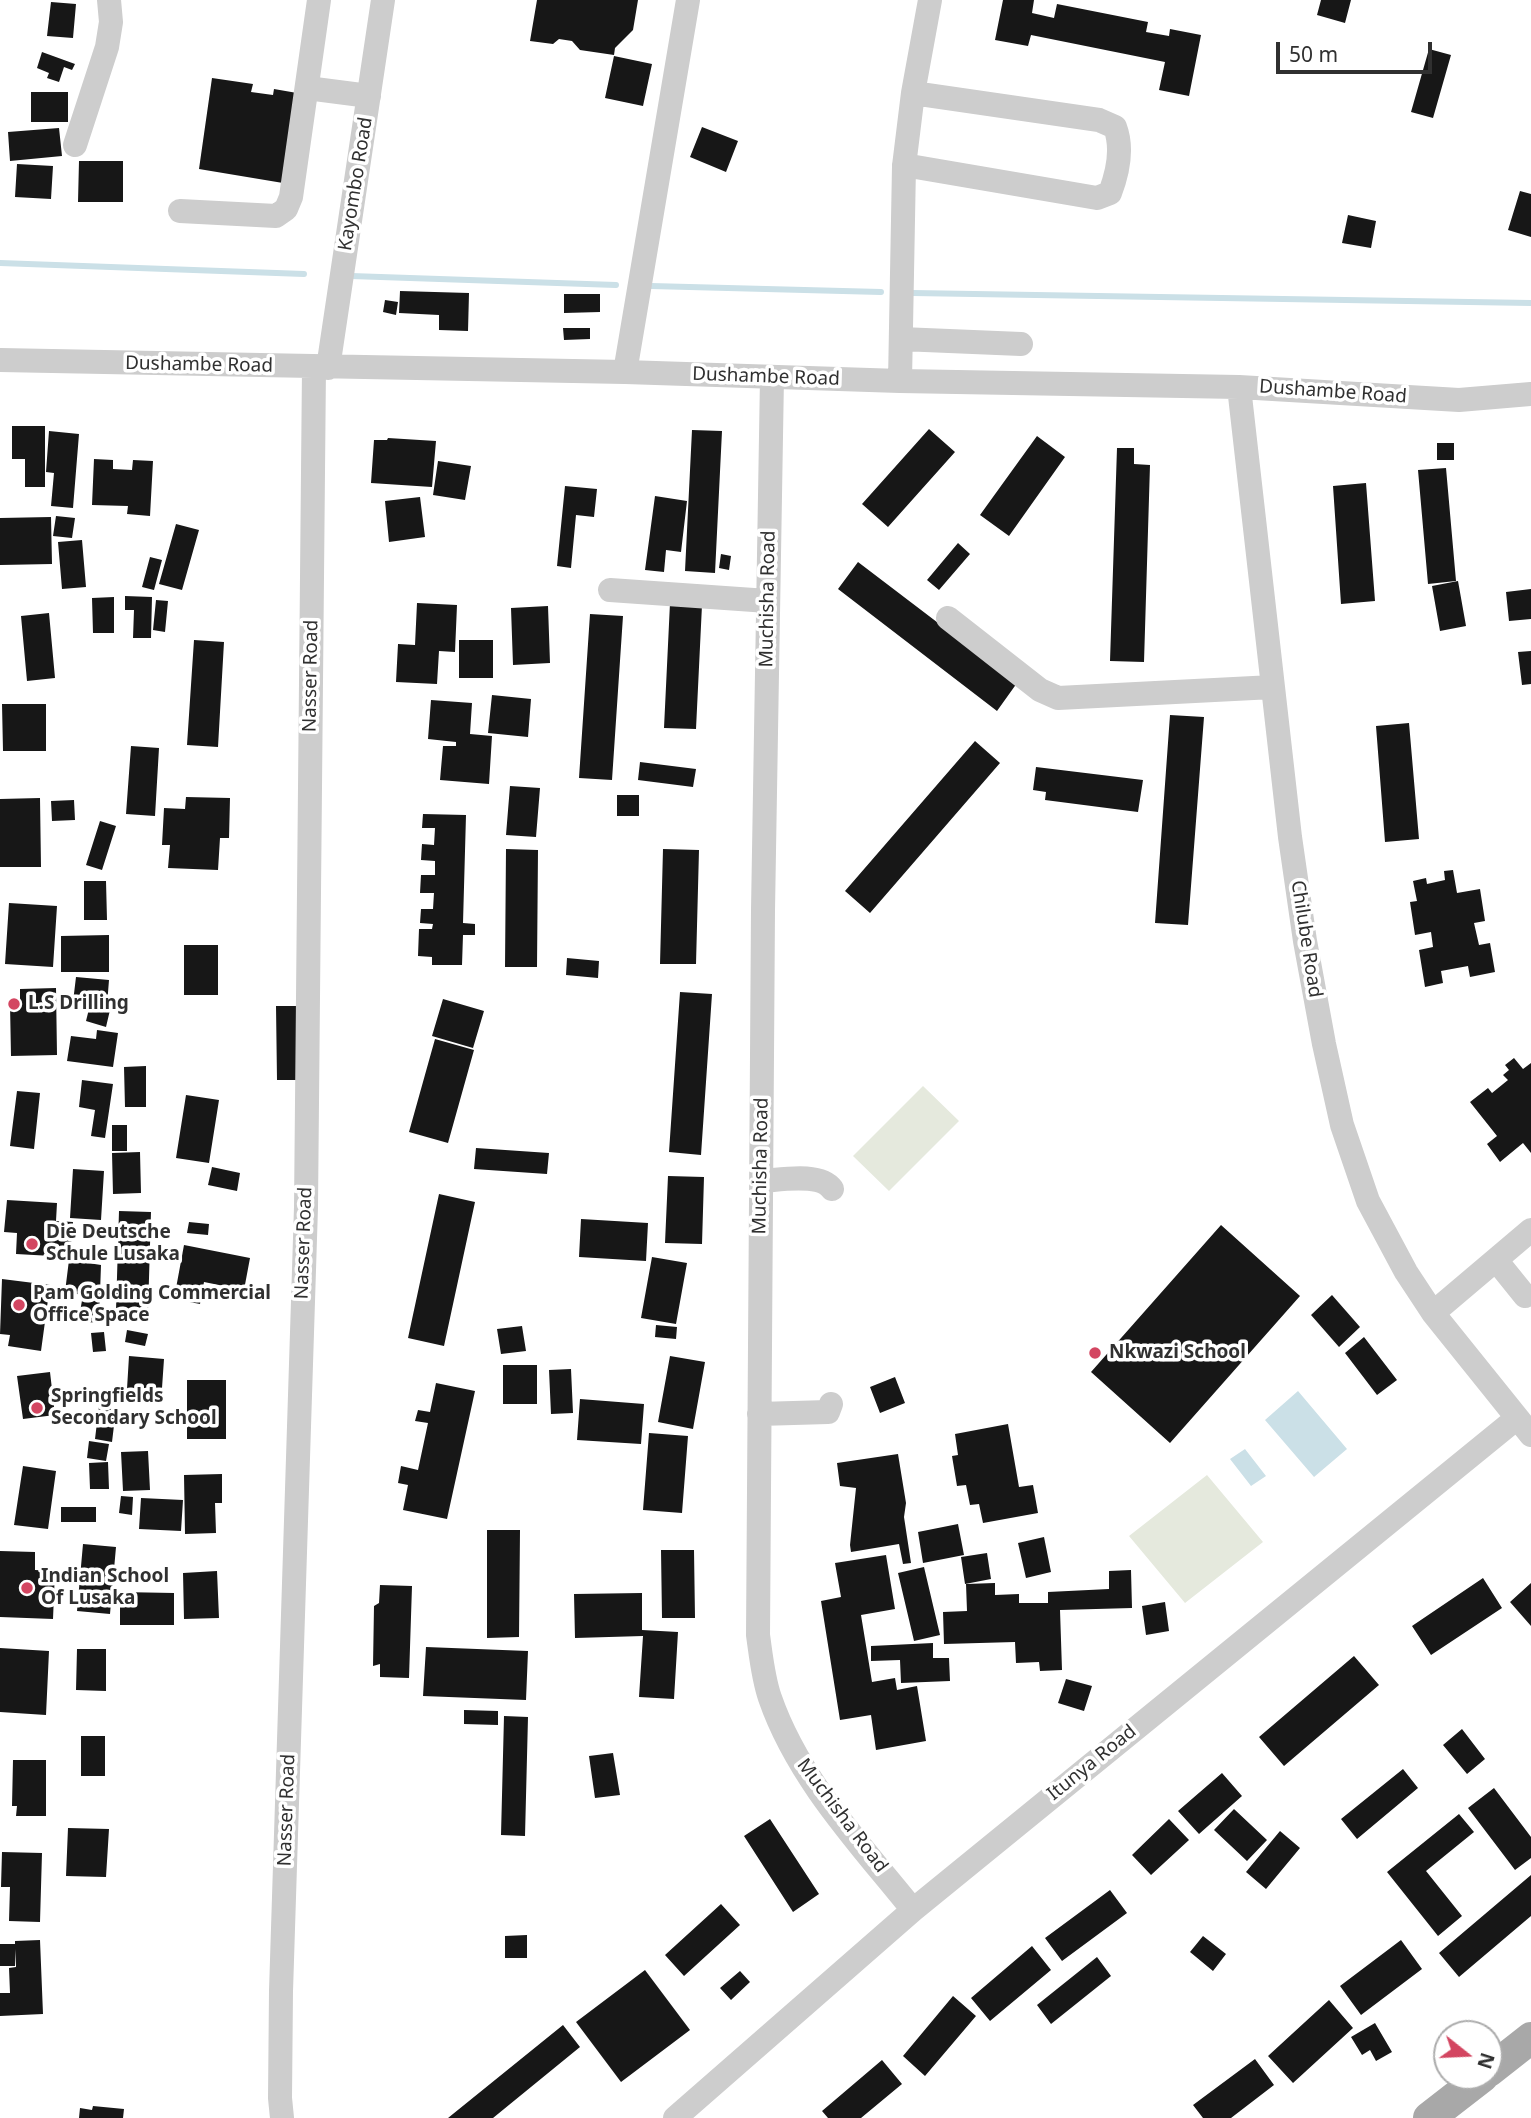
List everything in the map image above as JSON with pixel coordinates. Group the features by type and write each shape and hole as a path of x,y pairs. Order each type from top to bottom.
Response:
{"main road":[{"path":"1503,2060 1531,2038"},
{"path":"1429,2118 1465,2090"}],"street":[{"path":"75,145 107,47 111,22 109,0"},
{"path":"180,211 276,216 286,209 291,197 319,0"},
{"name":"Kayombo Road","path":"321,368 369,96 383,0"},
{"path":"625,372 688,0"},
{"path":"900,381 904,172 913,93 930,0"},
{"path":"307,88 369,96"},
{"path":"904,172 1097,198 1110,193 1117,173 1119,138 1115,127 1099,120 913,93"},
{"path":"901,339 1021,344"},
{"name":"Dushambe Road","path":"0,360 1239,387 1459,400 1531,394"},
{"name":"Nasser Road","path":"282,2118 281,1991 306,1207 321,368"},
{"name":"Muchisha Road","path":"772,377 758,1635 769,1695 780,1725 820,1793 913,1910"},
{"name":"Chilube Road","path":"1239,387 1290,836 1324,1044 1342,1125 1368,1202 1406,1272 1433,1313 1524,1426"},
{"path":"610,590 768,601"},
{"path":"948,618 1040,690 1058,698 1273,687"},
{"path":"761,1181 814,1179 828,1183 832,1189"},
{"path":"1433,1313 1531,1230"},
{"path":"1496,1260 1525,1296"},
{"path":"759,1415 828,1412 831,1404"},
{"name":"Itunya Road","path":"676,2118 913,1910 1524,1426"}],"shaded area":[{"path":"923,1086 959,1121 889,1191 853,1156"},
{"path":"1207,1475 1263,1542 1185,1603 1129,1536"}],"water":[{"path":"1298,1391 1347,1449 1314,1477 1265,1420"},
{"path":"1245,1449 1266,1476 1251,1486 1230,1459"}],"building":[{"path":"537,0 638,0 633,30 615,48 614,55 580,50 572,41 559,39 553,44 530,41"},
{"path":"1003,0 1034,0 1032,13 1054,18 1057,4 1148,22 1146,32 1169,36 1170,29 1201,35 1189,96 1159,90 1165,62 1031,35 1028,46 995,40"},
{"path":"1321,0 1351,0 1345,23 1317,15"},
{"path":"51,2 76,4 73,38 47,36"},
{"path":"1429,49 1451,55 1433,118 1411,112"},
{"path":"42,52 75,64 72,70 64,67 59,82 47,78 49,73 37,68"},
{"path":"614,56 652,64 643,106 605,98"},
{"path":"212,78 253,84 251,92 273,95 274,89 297,93 283,183 199,169"},
{"path":"31,92 68,92 68,122 31,122"},
{"path":"702,127 738,141 726,172 690,157"},
{"path":"59,128 62,156 10,161 8,132"},
{"path":"79,161 123,161 123,202 78,202"},
{"path":"17,164 53,166 51,199 15,197"},
{"path":"1520,191 1531,194 1531,237 1508,230"},
{"path":"1348,215 1376,221 1371,248 1342,243"},
{"path":"400,291 469,293 468,331 439,330 439,315 399,313"},
{"path":"564,294 600,294 600,312 564,313"},
{"path":"385,300 398,302 396,315 383,312"},
{"path":"563,328 590,328 590,339 564,340"},
{"path":"12,426 45,426 45,487 25,487 25,459 12,459"},
{"path":"929,429 955,452 888,527 862,504"},
{"path":"692,430 722,431 715,573 685,571"},
{"path":"49,431 79,434 73,508 51,506 54,473 46,472"},
{"path":"1037,436 1065,457 1009,536 980,515"},
{"path":"388,438 436,441 432,487 371,483 374,440"},
{"path":"1437,443 1454,443 1454,460 1437,460"},
{"path":"1117,448 1134,448 1134,464 1150,465 1144,662 1110,661"},
{"path":"94,459 113,460 113,469 132,470 133,460 153,461 150,516 127,514 128,506 92,505"},
{"path":"438,461 471,466 465,500 433,495"},
{"path":"1446,468 1456,581 1428,584 1418,470"},
{"path":"1366,483 1375,601 1341,604 1333,486"},
{"path":"565,486 597,489 594,517 576,515 571,568 557,566"},
{"path":"655,496 687,501 681,552 666,550 664,572 645,570"},
{"path":"420,497 425,537 389,542 385,501"},
{"path":"56,516 75,518 72,538 53,536"},
{"path":"51,517 52,564 0,565 0,518"},
{"path":"176,524 199,530 182,590 159,584"},
{"path":"82,540 86,587 62,589 58,542"},
{"path":"958,543 970,554 939,590 927,580"},
{"path":"721,554 731,556 729,570 719,568"},
{"path":"150,557 162,560 154,590 142,587"},
{"path":"858,562 1017,683 997,711 838,589"},
{"path":"1458,581 1466,626 1440,631 1432,586"},
{"path":"1531,589 1531,619 1509,621 1506,592"},
{"path":"125,596 152,597 151,638 133,638 134,610 125,610"},
{"path":"114,597 114,633 93,633 92,598"},
{"path":"156,600 168,601 165,632 153,630"},
{"path":"417,603 457,605 455,652 439,651 437,684 396,682 398,644 415,645"},
{"path":"670,603 702,605 696,729 664,728"},
{"path":"548,606 550,663 513,665 511,608"},
{"path":"49,613 55,678 27,681 21,616"},
{"path":"590,614 623,616 612,780 579,778"},
{"path":"194,640 224,642 218,747 187,745"},
{"path":"459,640 493,640 493,678 459,678"},
{"path":"1531,651 1531,684 1522,685 1518,652"},
{"path":"492,695 531,699 528,737 488,733"},
{"path":"431,700 472,703 470,734 492,736 489,784 440,780 443,746 456,746 456,742 428,739"},
{"path":"2,704 46,704 46,751 3,751"},
{"path":"1170,715 1204,717 1188,925 1155,923"},
{"path":"1409,723 1419,839 1385,842 1376,726"},
{"path":"975,741 1000,763 870,913 845,891"},
{"path":"131,746 159,748 155,816 126,814"},
{"path":"640,762 696,769 693,787 638,780"},
{"path":"1036,767 1143,780 1138,812 1045,800 1046,792 1033,790"},
{"path":"510,786 540,788 536,837 506,835"},
{"path":"617,795 639,795 639,816 617,816"},
{"path":"186,797 230,798 229,838 220,838 218,870 168,868 170,845 162,845 164,808 185,809"},
{"path":"40,798 41,867 0,867 0,799"},
{"path":"74,800 75,820 52,821 51,801"},
{"path":"423,814 466,815 463,923 475,924 475,935 463,935 462,965 432,965 432,957 418,956 419,929 432,929 433,924 420,923 421,909 433,909 434,893 420,893 421,875 435,875 435,861 421,860 422,844 434,845 435,828 422,828"},
{"path":"100,821 116,826 102,870 86,865"},
{"path":"506,849 538,850 537,967 505,967"},
{"path":"663,849 699,850 696,964 660,964"},
{"path":"1453,870 1457,893 1480,889 1485,921 1474,923 1479,945 1490,943 1495,972 1470,977 1468,966 1441,971 1443,983 1425,987 1419,950 1433,947 1431,932 1415,935 1410,902 1417,901 1413,881 1426,878 1427,884 1445,880 1444,871"},
{"path":"84,881 106,881 107,920 84,920"},
{"path":"9,903 57,906 53,967 5,964"},
{"path":"109,935 109,972 61,972 61,936"},
{"path":"184,945 218,945 218,995 184,995"},
{"path":"567,958 599,961 598,978 566,975"},
{"path":"76,977 109,980 107,1005 73,1002"},
{"path":"56,988 57,1055 11,1056 10,1004 20,1004 20,989"},
{"path":"680,992 712,994 701,1155 669,1152"},
{"path":"443,999 484,1011 473,1048 432,1036"},
{"path":"90,1005 110,1010 106,1027 86,1021"},
{"path":"276,1006 302,1006 303,1080 277,1080"},
{"path":"97,1030 118,1033 113,1067 67,1061 71,1036 96,1039"},
{"path":"435,1039 474,1050 448,1143 409,1132"},
{"path":"1514,1058 1523,1069 1531,1063 1531,1153 1523,1143 1500,1162 1487,1144 1497,1136 1470,1102 1488,1088 1492,1093 1508,1080 1503,1075 1509,1070 1505,1065"},
{"path":"146,1066 146,1107 125,1107 124,1067"},
{"path":"82,1080 113,1084 105,1138 91,1136 95,1110 79,1107"},
{"path":"17,1091 40,1093 34,1149 10,1146"},
{"path":"186,1095 219,1100 209,1163 176,1158"},
{"path":"112,1125 127,1125 127,1151 112,1151"},
{"path":"476,1148 549,1153 547,1174 474,1169"},
{"path":"140,1152 141,1193 113,1194 112,1153"},
{"path":"212,1167 240,1173 237,1191 208,1185"},
{"path":"73,1169 104,1171 101,1220 70,1218"},
{"path":"668,1176 704,1177 702,1244 665,1243"},
{"path":"439,1194 475,1202 444,1346 408,1338"},
{"path":"7,1200 57,1203 56,1221 73,1222 70,1257 16,1254 17,1233 4,1232"},
{"path":"119,1211 151,1212 148,1311 116,1310"},
{"path":"581,1219 648,1223 646,1261 579,1257"},
{"path":"189,1222 209,1224 208,1235 187,1233"},
{"path":"1221,1225 1300,1296 1170,1443 1091,1372"},
{"path":"184,1245 250,1258 244,1290 204,1282 200,1304 174,1299"},
{"path":"652,1257 687,1263 676,1324 641,1318"},
{"path":"69,1260 101,1265 99,1322 78,1323 83,1295 65,1292"},
{"path":"2,1279 50,1285 41,1351 8,1346 10,1335 0,1334"},
{"path":"1332,1295 1360,1327 1339,1347 1311,1315"},
{"path":"656,1325 677,1327 676,1339 655,1337"},
{"path":"522,1326 526,1351 501,1354 497,1329"},
{"path":"127,1330 148,1334 145,1346 125,1342"},
{"path":"104,1332 106,1351 93,1352 91,1333"},
{"path":"1364,1337 1397,1380 1377,1395 1345,1353"},
{"path":"129,1356 164,1359 162,1388 127,1389"},
{"path":"670,1356 705,1362 693,1429 658,1422"},
{"path":"503,1365 537,1365 537,1404 503,1404"},
{"path":"571,1369 573,1413 551,1414 549,1370"},
{"path":"50,1372 55,1415 23,1419 17,1376"},
{"path":"895,1377 905,1403 880,1413 870,1387"},
{"path":"187,1380 226,1380 226,1439 187,1439"},
{"path":"436,1383 475,1391 447,1519 403,1510 408,1485 398,1483 401,1466 418,1470 428,1423 415,1421 418,1410 430,1412"},
{"path":"580,1399 644,1404 641,1444 577,1440"},
{"path":"99,1406 116,1409 112,1442 95,1439"},
{"path":"1008,1424 1019,1487 1033,1485 1038,1513 983,1523 979,1504 970,1505 966,1485 957,1486 952,1456 958,1455 955,1434"},
{"path":"649,1433 688,1436 682,1513 643,1510"},
{"path":"89,1441 109,1444 106,1461 87,1458"},
{"path":"148,1451 150,1490 123,1491 121,1452"},
{"path":"898,1454 906,1503 904,1517 911,1563 903,1564 899,1544 851,1552 856,1488 840,1486 837,1463"},
{"path":"108,1462 109,1489 90,1489 89,1463"},
{"path":"23,1466 56,1471 48,1529 14,1525"},
{"path":"222,1474 222,1503 215,1503 216,1533 185,1534 184,1475"},
{"path":"121,1496 133,1497 132,1515 119,1513"},
{"path":"141,1498 183,1500 181,1531 139,1529"},
{"path":"61,1507 96,1507 96,1522 61,1522"},
{"path":"958,1524 964,1555 923,1563 918,1532"},
{"path":"487,1530 520,1530 519,1637 487,1638"},
{"path":"1044,1537 1051,1572 1026,1578 1018,1543"},
{"path":"83,1544 116,1547 110,1614 77,1611"},
{"path":"661,1550 694,1550 695,1618 662,1618"},
{"path":"0,1551 35,1552 35,1570 55,1571 53,1619 0,1617"},
{"path":"987,1553 991,1579 965,1584 961,1557"},
{"path":"886,1555 895,1609 861,1615 872,1682 895,1678 897,1690 917,1686 926,1741 876,1750 871,1715 840,1720 821,1601 841,1597 835,1563"},
{"path":"924,1567 940,1635 914,1641 898,1573"},
{"path":"1131,1570 1132,1608 1060,1610 1062,1670 1040,1671 1039,1662 1016,1663 1015,1642 944,1644 943,1612 967,1611 966,1584 995,1583 995,1595 1019,1594 1019,1603 1048,1603 1048,1592 1109,1589 1109,1571"},
{"path":"217,1571 219,1618 184,1619 183,1573"},
{"path":"1483,1578 1502,1608 1431,1655 1412,1626"},
{"path":"1531,1583 1531,1626 1510,1602"},
{"path":"380,1585 412,1586 409,1678 380,1677 380,1664 373,1666 374,1606 379,1603"},
{"path":"120,1592 174,1593 174,1625 120,1625"},
{"path":"642,1593 642,1630 678,1632 674,1699 639,1697 643,1636 575,1638 574,1594"},
{"path":"1165,1602 1169,1631 1146,1635 1142,1606"},
{"path":"933,1643 933,1658 949,1658 950,1681 901,1683 900,1660 871,1661 871,1646"},
{"path":"426,1647 528,1651 526,1700 423,1696"},
{"path":"0,1648 49,1651 46,1715 0,1712"},
{"path":"77,1649 106,1649 106,1691 76,1690"},
{"path":"1354,1656 1379,1685 1284,1766 1259,1737"},
{"path":"1066,1679 1092,1686 1084,1711 1058,1703"},
{"path":"464,1710 498,1711 498,1725 464,1724"},
{"path":"504,1716 528,1717 525,1836 501,1835"},
{"path":"1462,1729 1485,1759 1467,1774 1443,1745"},
{"path":"81,1736 105,1736 105,1776 81,1776"},
{"path":"613,1753 620,1795 595,1798 589,1756"},
{"path":"13,1760 46,1760 46,1816 16,1816 17,1806 12,1806"},
{"path":"1403,1769 1418,1788 1357,1839 1341,1819"},
{"path":"1222,1773 1242,1796 1199,1834 1178,1811"},
{"path":"1494,1788 1531,1837 1531,1858 1515,1870 1468,1808"},
{"path":"1234,1809 1267,1840 1247,1861 1214,1830"},
{"path":"1459,1814 1474,1832 1426,1871 1462,1916 1438,1936 1387,1872"},
{"path":"770,1819 819,1894 793,1912 744,1836"},
{"path":"1169,1819 1189,1840 1151,1875 1132,1855"},
{"path":"68,1828 109,1829 106,1877 66,1876"},
{"path":"1280,1831 1300,1848 1266,1889 1246,1872"},
{"path":"2,1852 42,1853 40,1922 9,1921 10,1887 1,1887"},
{"path":"1531,1875 1531,1916 1459,1977 1439,1953"},
{"path":"1110,1890 1127,1913 1062,1961 1045,1938"},
{"path":"721,1904 740,1925 684,1976 665,1955"},
{"path":"527,1935 527,1958 505,1958 505,1936"},
{"path":"1203,1936 1226,1954 1213,1971 1190,1952"},
{"path":"40,1940 43,2014 0,2016 0,1993 10,1993 9,1968 16,1967 16,1949 15,1966 0,1966 0,1944"},
{"path":"1401,1940 1422,1969 1361,2015 1340,1986"},
{"path":"1032,1946 1051,1970 990,2021 971,1998"},
{"path":"1097,1957 1111,1976 1051,2024 1037,2005"},
{"path":"645,1970 690,2030 621,2082 576,2022"},
{"path":"740,1971 750,1982 731,2000 720,1988"},
{"path":"953,1996 976,2016 925,2076 903,2056"},
{"path":"1329,2000 1353,2028 1293,2083 1268,2056"},
{"path":"1375,2023 1392,2052 1376,2061 1370,2050 1362,2055 1351,2037"},
{"path":"563,2025 580,2047 493,2118 448,2118"},
{"path":"1255,2059 1274,2085 1231,2118 1203,2118 1193,2105"},
{"path":"882,2060 902,2084 861,2118 828,2118 822,2111"},
{"path":"93,2106 124,2109 123,2118 79,2118 80,2108 92,2110"}],"waterway":[{"path":"0,263 304,274"},
{"path":"351,276 616,285"},
{"path":"651,286 881,292"},
{"path":"912,293 1531,303"}],"place":[{"name":"L.S Drilling","path":"14,1004"},
{"name":"Die Deutsche Schule Lusaka","path":"32,1244"},
{"name":"Pam Golding Commercial Office Space","path":"19,1305"},
{"name":"Nkwazi School","path":"1095,1353"},
{"name":"Springfields Secondary School","path":"37,1408"},
{"name":"Indian School Of Lusaka","path":"27,1588"}]}
